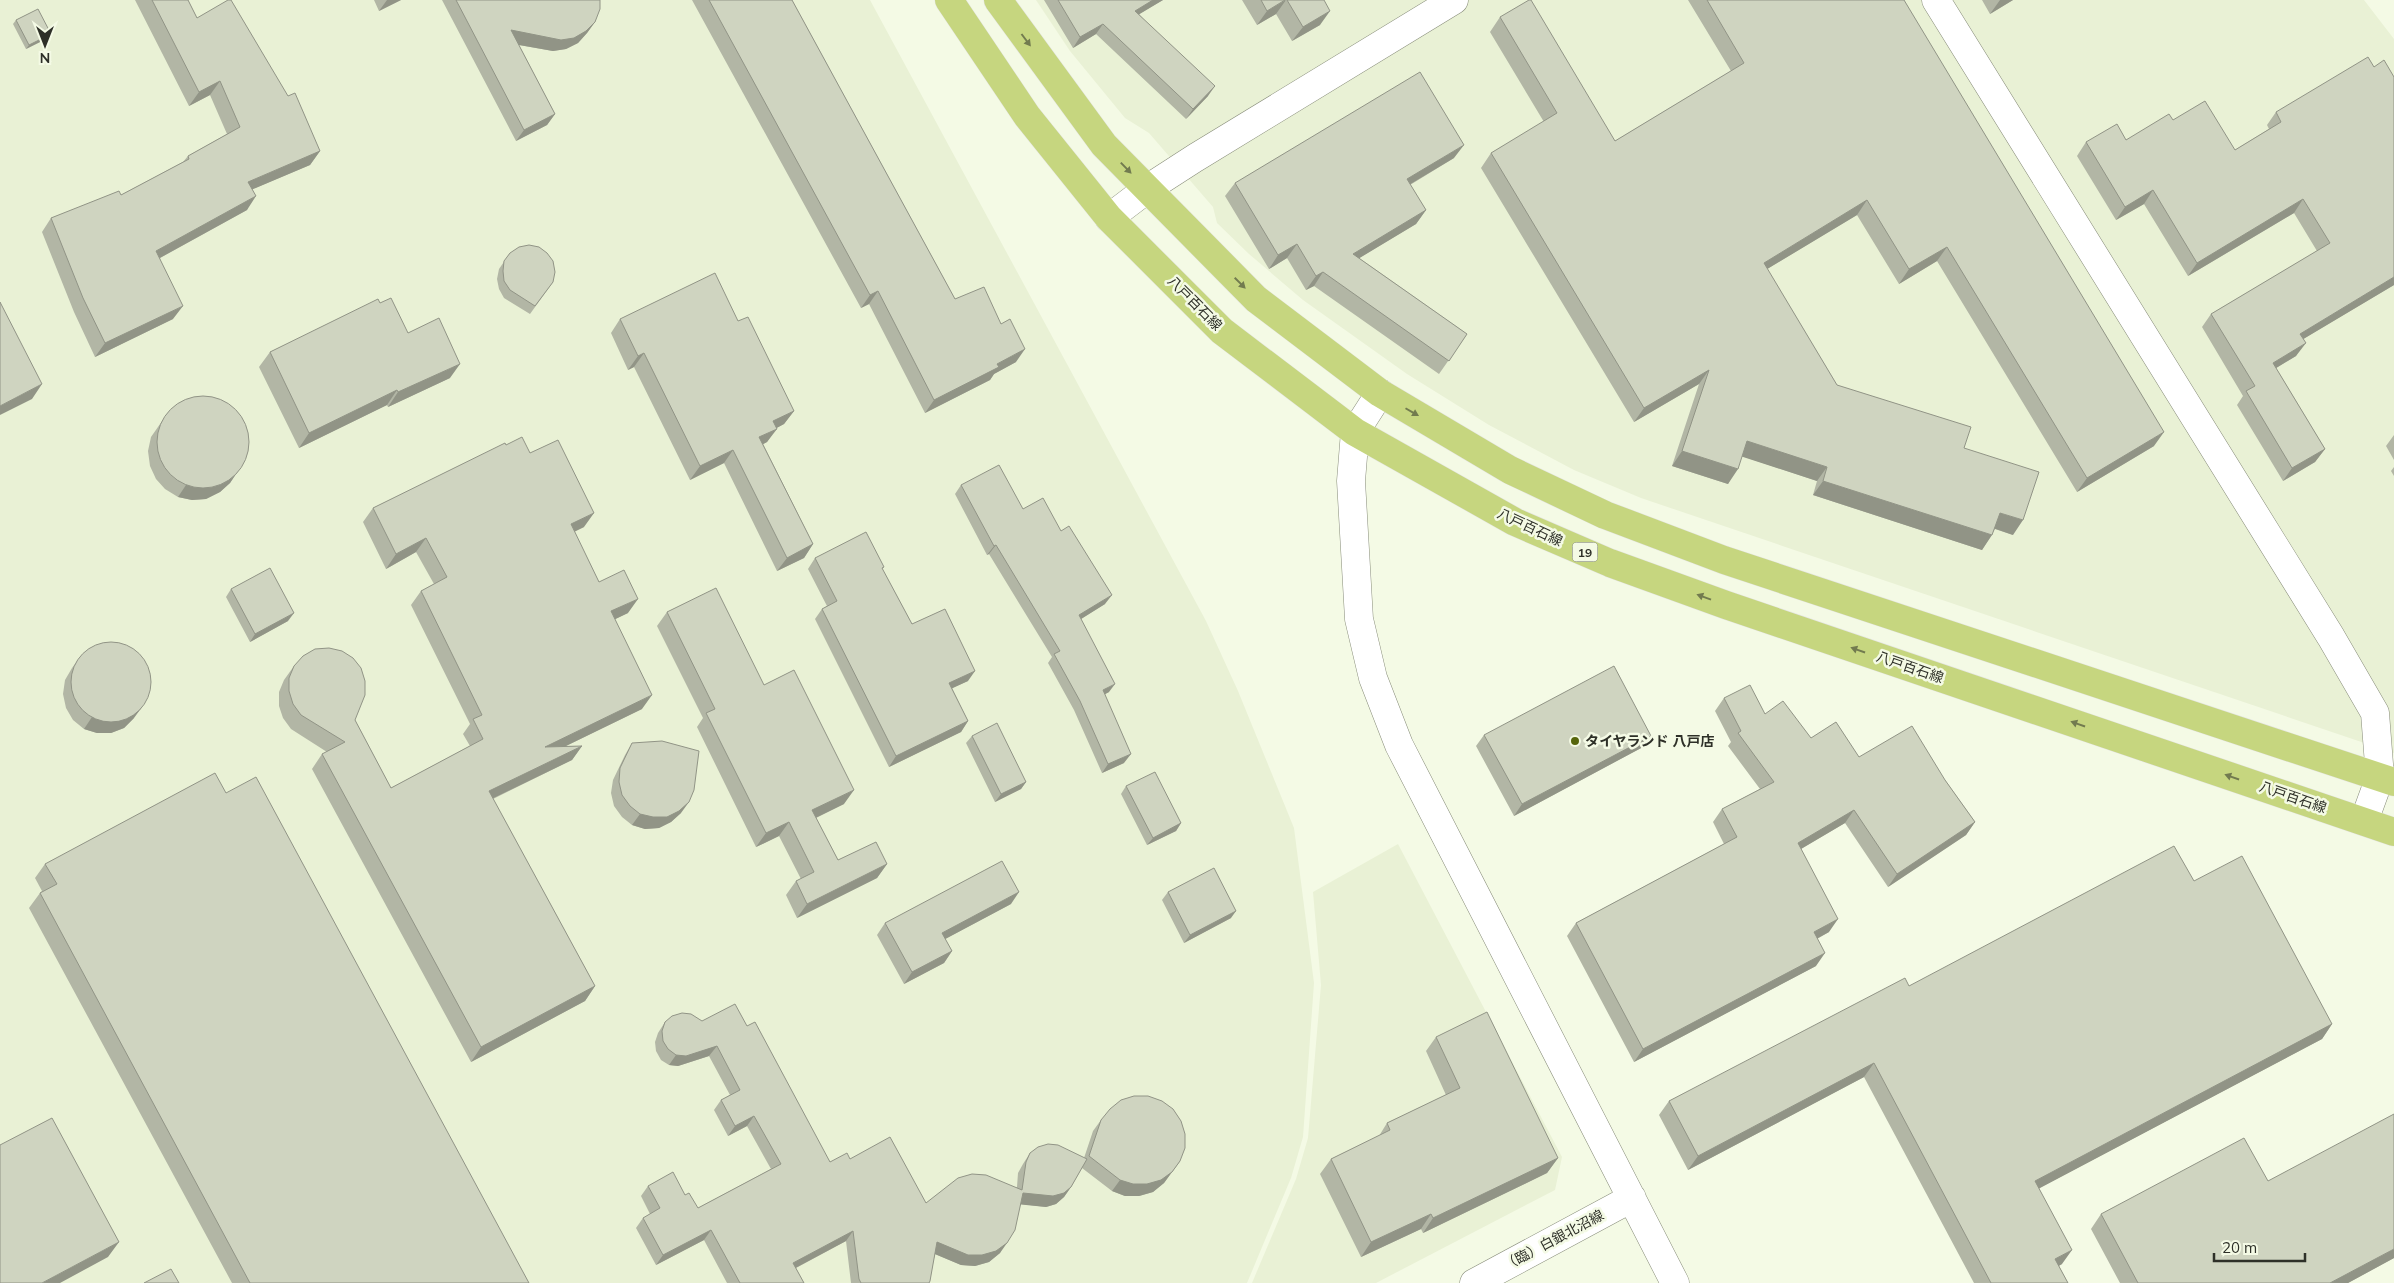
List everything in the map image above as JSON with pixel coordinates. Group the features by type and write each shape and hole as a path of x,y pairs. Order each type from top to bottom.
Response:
{"main road":[{"name":"八戸百石線","path":"949,0 1027,116 1109,218 1222,330 1355,432 1515,522 1610,562 1735,608 2394,832"},
{"path":"998,0 1104,145 1256,299 1380,394 1510,470 1605,515 1724,560 2387,779"}],"street":[{"path":"1109,218 1147,189 1454,0"},
{"path":"1936,0 2326,628 2375,713 2387,779 2364,821"},
{"path":"1380,394 1355,432 1350,481 1359,619 1373,678 1399,745 1675,1283"},
{"name":"（臨）白銀北沼線","path":"1474,1283 1632,1198"}],"shaded area":[{"path":"0,0 870,0 1206,621 1238,691 1294,828 1314,983 1303,1137 1291,1178 1247,1283 0,1283"},
{"path":"1036,0 2364,0 2394,39 2394,753 1641,498 1574,470 1489,425 1407,374 1303,300 1249,254 1217,223 1213,207 1149,133 1125,118 1070,51"},
{"path":"1398,844 1562,1157 1555,1190 1376,1283 1252,1283 1296,1179 1308,1138 1321,985 1313,892"}],"building":[{"path":"152,0 188,0 197,18 231,0 288,96 295,93 320,151 248,182 256,196 156,251 183,306 105,343 83,298 51,218 119,191 121,195 189,159 188,156 240,127 220,81 199,92"},
{"path":"456,0 600,0 600,9 595,22 586,31 574,38 561,40 511,30 555,114 524,130"},
{"path":"709,0 792,0 955,299 984,287 1001,324 1010,319 1025,349 997,364 999,367 934,400 878,291 870,295"},
{"path":"1058,0 1153,0 1135,11 1215,86 1193,109 1103,24 1080,37"},
{"path":"1261,0 1285,0 1267,11"},
{"path":"1287,0 1324,0 1330,11 1303,27"},
{"path":"1531,0 1615,141 1744,63 1707,0 1904,0 2164,432 2087,478 1947,247 1909,269 1867,200 1764,263 1837,385 1971,427 1964,448 2039,472 2023,520 2000,513 1992,535 1823,481 1827,467 1747,441 1738,469 1682,451 1709,370 1644,408 1491,153 1557,113 1500,17"},
{"path":"38,9 51,34 29,45 16,20"},
{"path":"2368,57 2374,67 2384,60 2394,77 2394,277 2300,334 2306,343 2273,363 2325,449 2292,468 2246,391 2255,386 2211,314 2330,243 2303,199 2197,263 2153,190 2125,207 2086,142 2117,124 2126,140 2169,114 2173,120 2205,101 2235,150 2281,122 2276,112"},
{"path":"1420,72 1464,145 1407,179 1426,210 1353,254 1467,334 1449,361 1323,272 1316,276 1297,244 1278,255 1235,183"},
{"path":"529,245 539,247 547,253 553,261 555,272 553,282 535,306 510,290 504,281 503,271 504,261 510,253 519,247"},
{"path":"715,273 738,321 748,317 794,411 773,421 777,429 759,437 813,544 787,558 733,450 700,466 644,353 638,356 620,319"},
{"path":"391,298 408,333 439,318 460,364 398,392 397,390 309,433 270,352 378,299 380,303"},
{"path":"0,302 42,384 0,406"},
{"path":"203,396 221,400 235,410 245,424 249,442 245,460 235,474 221,484 203,488 185,484 171,474 161,460 157,442 161,424 171,410 185,400"},
{"path":"522,437 530,453 558,440 594,513 571,524 599,582 624,570 638,599 611,611 652,695 545,747 582,746 489,791 595,986 481,1047 322,754 345,742 301,715 293,704 289,691 289,678 294,666 303,656 315,649 329,648 342,651 353,658 361,668 365,681 365,695 355,720 391,788 483,739 473,719 482,715 421,591 447,577 426,538 396,554 373,508 505,443 506,445"},
{"path":"999,465 1023,509 1043,498 1061,531 1069,526 1112,595 1079,615 1115,684 1103,690 1131,754 1108,764 1080,701 1054,654 1060,651 996,545 994,546 961,485"},
{"path":"866,532 884,567 882,568 912,624 945,609 975,671 949,683 968,721 896,756 822,609 837,601 815,558"},
{"path":"270,568 294,613 255,634 231,589"},
{"path":"716,588 764,685 794,670 854,790 812,810 838,860 876,842 887,864 807,904 796,881 814,872 789,822 766,833 706,713 715,709 667,612"},
{"path":"111,642 126,645 139,654 148,667 151,682 148,697 139,710 126,719 111,722 96,719 83,710 74,697 71,682 74,667 83,654 96,645"},
{"path":"1614,666 1651,736 1522,804 1484,735"},
{"path":"1750,685 1765,714 1783,701 1811,738 1836,722 1859,757 1912,726 1945,780 1975,822 1897,874 1854,810 1798,843 1838,919 1814,932 1825,953 1643,1049 1576,923 1737,837 1722,809 1774,782 1738,733 1741,731 1724,698"},
{"path":"997,723 1026,782 1001,794 972,736"},
{"path":"662,741 699,751 694,790 689,802 679,811 667,817 653,817 640,814 630,806 622,795 619,782 620,768 632,743"},
{"path":"1155,772 1181,823 1153,838 1126,786"},
{"path":"215,773 226,793 256,777 529,1283 250,1283 40,893 57,884 45,864"},
{"path":"2174,846 2194,881 2242,856 2332,1024 2035,1181 2072,1250 2055,1259 2068,1283 1991,1283 1874,1063 1698,1156 1669,1101 1905,978 1909,986"},
{"path":"1002,861 1019,892 942,933 952,951 912,972 885,923"},
{"path":"1214,868 1236,911 1190,935 1168,892"},
{"path":"735,1004 747,1026 755,1022 830,1162 847,1153 850,1159 890,1137 926,1203 958,1178 972,1174 986,1175 1022,1190 1026,1162 1030,1153 1038,1147 1048,1144 1058,1145 1087,1159 1071,1187 1064,1193 1053,1196 1023,1193 1015,1230 1007,1243 996,1251 982,1255 968,1255 937,1242 929,1283 861,1283 853,1231 793,1263 804,1283 740,1283 711,1230 663,1255 643,1218 660,1208 648,1186 673,1172 685,1195 689,1193 698,1208 781,1164 754,1116 735,1126 721,1100 740,1090 717,1046 686,1056 676,1055 668,1049 663,1041 662,1031 665,1022 672,1016 682,1013 691,1014 702,1021"},
{"path":"1487,1012 1558,1158 1433,1218 1431,1214 1371,1242 1331,1159 1390,1130 1387,1123 1460,1088 1436,1037"},
{"path":"1134,1096 1148,1096 1162,1101 1173,1109 1181,1121 1185,1134 1185,1148 1180,1161 1172,1172 1161,1180 1147,1184 1133,1184 1120,1180 1089,1156 1101,1120 1121,1100"},
{"path":"2394,1114 2394,1249 2330,1283 2138,1283 2101,1214 2244,1138 2268,1181"},
{"path":"52,1118 119,1242 42,1283 0,1283 0,1145"},
{"path":"171,1269 179,1283 144,1283"}],"place":[{"name":"タイヤランド 八戸店","path":"1575,741"}]}
